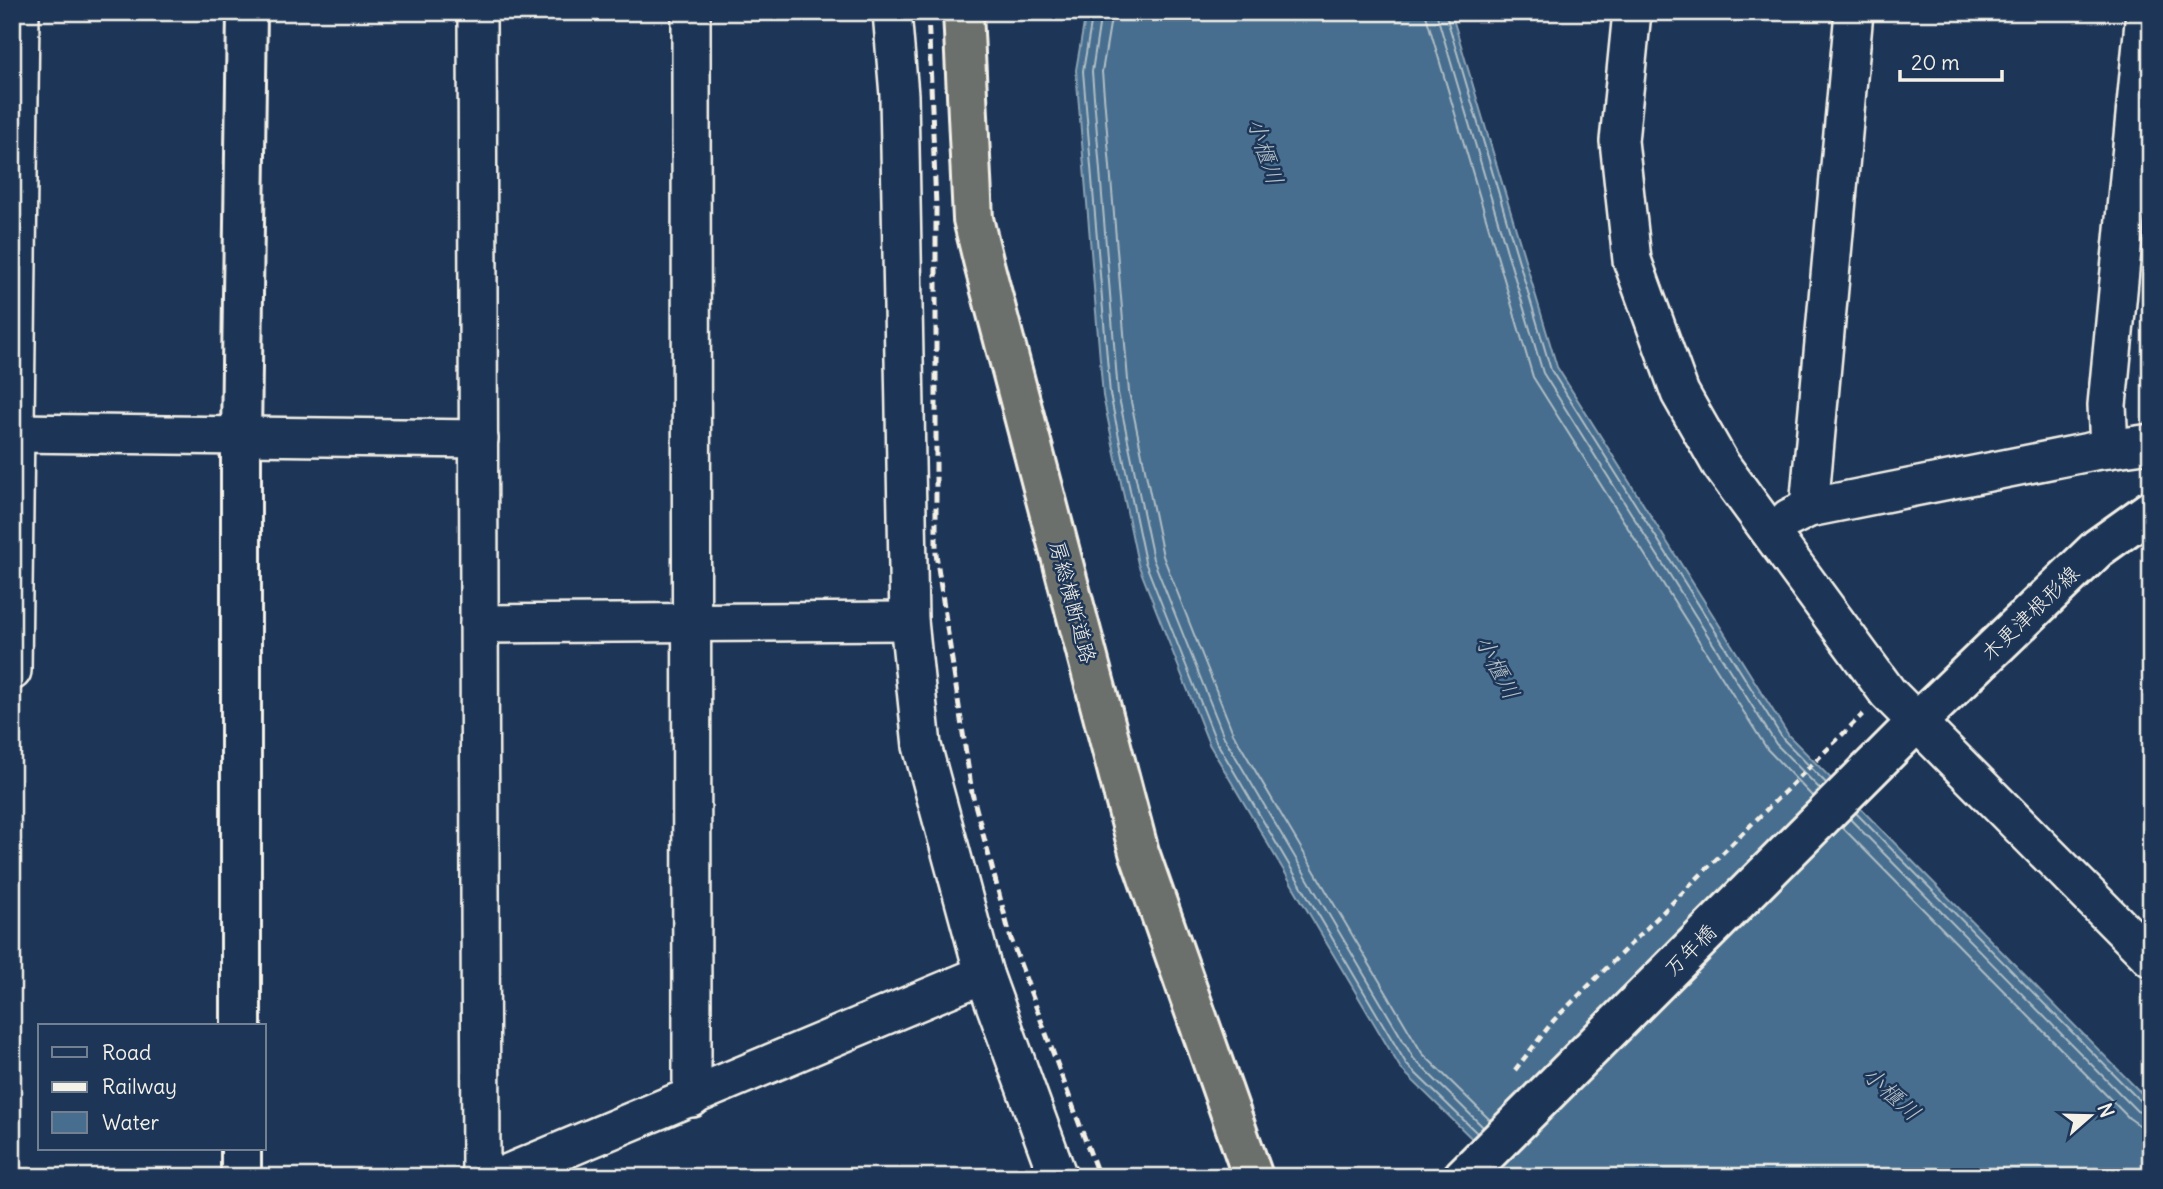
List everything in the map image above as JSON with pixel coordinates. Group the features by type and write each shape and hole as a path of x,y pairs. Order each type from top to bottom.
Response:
{"highway":[{"name":"房総横断道路","path":"963,12 973,219 981,253 1139,852 1253,1177"}],"street":[{"path":"12,671 15,105 20,12"},
{"path":"242,1024 242,436 247,12"},
{"path":"477,12 481,1177"},
{"path":"691,12 692,1098"},
{"path":"892,12 899,95 909,621 922,746 984,974 1059,1177"},
{"path":"1632,12 1619,141 1632,260 1681,393 1721,465 1888,693 2151,958"},
{"path":"1809,508 1854,12"},
{"path":"2109,449 2107,405 2145,12"},
{"path":"15,433 479,439"},
{"path":"1766,529 1809,508 2151,443"},
{"name":"木更津根形線","path":"1916,723 2098,548 2151,510"},
{"path":"479,624 909,621"},
{"name":"万年橋","path":"1464,1176 1916,723"},
{"path":"499,1177 984,974"},
{"path":"242,1150 242,1177"}],"path":[{"path":"1513,1072 1554,1020 1869,708"}],"water":[{"name":"小櫃川","path":"1086,12 1451,12 1557,367 1789,736 2151,1103 2151,1177 1511,1177 1401,1069 1209,744 1138,564 1103,396 1076,70"}],"railway":[{"path":"928,12 936,206 936,554 972,793 1011,939 1099,1177"}]}
